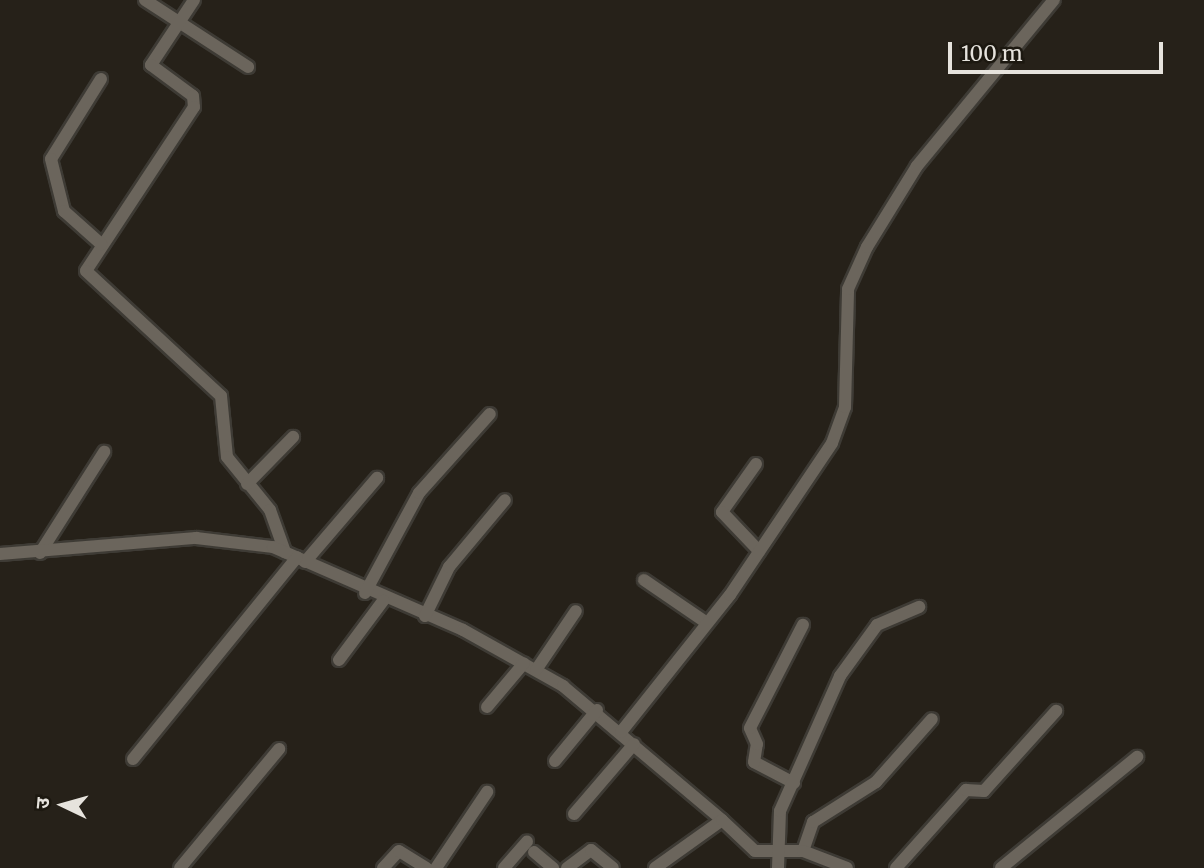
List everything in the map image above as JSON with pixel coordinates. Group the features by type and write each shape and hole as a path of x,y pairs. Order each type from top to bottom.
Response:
{"street":[{"path":"145,0 248,67"},
{"path":"194,0 151,65 194,96 194,107 87,265 88,278 221,396 227,457 277,522 296,557"},
{"path":"621,732 707,623 759,551 841,424 844,316 855,268 917,166 1054,0"},
{"path":"101,79 51,159 64,211 101,244"},
{"path":"365,593 419,492 490,414"},
{"path":"247,484 293,437"},
{"path":"40,553 104,452"},
{"path":"756,464 722,512 759,551"},
{"path":"133,759 296,557 377,478"},
{"path":"425,616 449,567 505,500"},
{"path":"0,554 40,553 196,538 296,557 365,593 425,616 536,670 597,710 722,820 747,846 776,852 803,851 847,868"},
{"path":"644,580 707,623"},
{"path":"339,660 383,601"},
{"path":"778,868 776,823 850,660 883,620 906,618 919,607"},
{"path":"536,670 576,611"},
{"path":"794,783 754,762 757,744 750,728 803,625"},
{"path":"486,707 524,663"},
{"path":"555,761 597,710"},
{"path":"896,868 965,790 984,791 1056,711"},
{"path":"803,851 813,822 876,782 932,719"},
{"path":"574,814 634,744"},
{"path":"180,868 279,749"},
{"path":"1001,868 1137,757"},
{"path":"436,868 487,792"},
{"path":"655,868 722,820"},
{"path":"504,868 530,847 553,868"},
{"path":"567,868 592,850 613,868"},
{"path":"383,868 399,851 426,868"}]}
